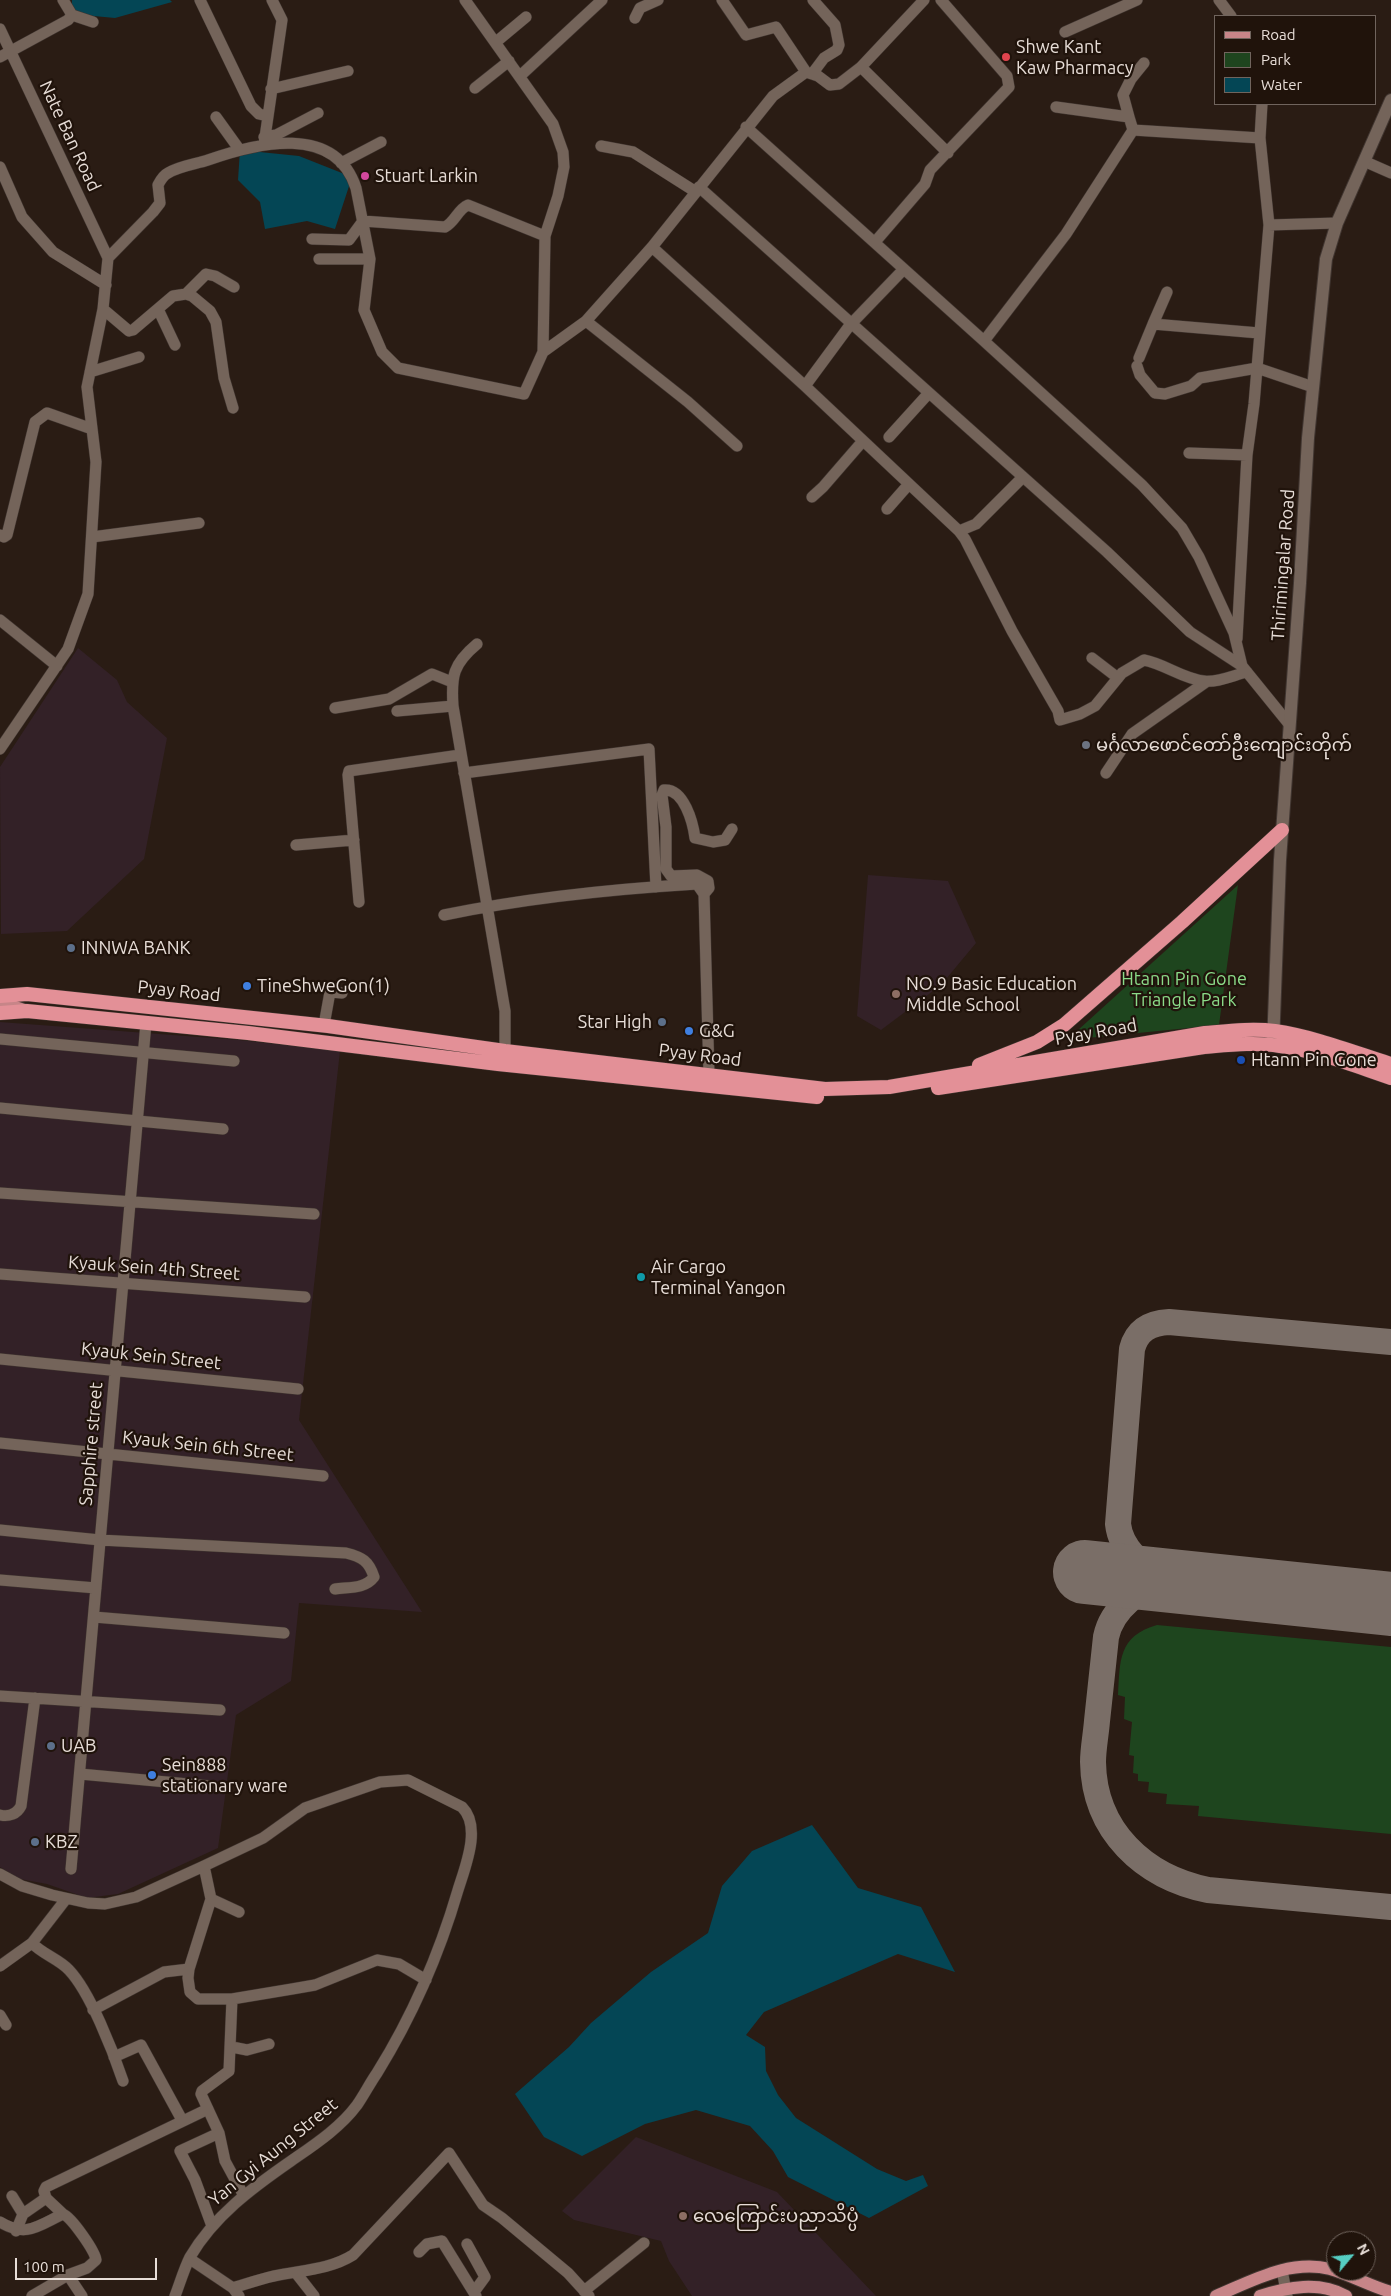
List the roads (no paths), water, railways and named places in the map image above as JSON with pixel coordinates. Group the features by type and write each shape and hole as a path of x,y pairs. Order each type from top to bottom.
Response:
{"highway":[{"path":"949,1077 1037,1042 1064,1025 1282,830"},
{"name":"Pyay Road","path":"0,996 26,994 324,1026 505,1051 825,1088 889,1087 1205,1033 1245,1030 1274,1031 1310,1038 1391,1064"},
{"name":"Pyay Road","path":"0,1013 27,1011 248,1033 498,1064 824,1098 889,1096 1204,1047 1245,1043 1273,1045 1310,1052 1391,1078"}],"main road":[{"name":"Pyay Road","path":"0,1002 27,1011"},
{"path":"1216,2296 1282,2270 1299,2267 1328,2269 1391,2292"},
{"path":"1260,2296 1327,2288 1346,2296"}],"street":[{"path":"63,0 72,15 93,22"},
{"path":"200,0 251,106 259,114 267,116"},
{"path":"264,140 282,20 272,0"},
{"path":"264,140 300,143 323,149 341,163 352,177 370,259 364,310 382,352 398,368 524,394 543,352 545,236 558,196 564,167 563,152 553,124 466,0"},
{"path":"520,76 602,0"},
{"path":"634,18 640,8 658,0"},
{"path":"722,0 746,34 776,27 809,73 830,84 839,84 861,67 924,0"},
{"path":"543,352 586,321 652,247 746,127 773,96 809,73 824,58 837,50 839,45 835,25 813,0"},
{"path":"875,242 924,184 930,170 1009,87 1006,76 941,0"},
{"path":"1065,32 1138,0"},
{"path":"1219,0 1230,15"},
{"path":"0,57 68,20 72,15"},
{"path":"496,42 526,17"},
{"name":"Nate Ban Road","path":"0,29 108,258"},
{"path":"476,88 509,61"},
{"path":"984,341 1066,234 1132,130 1123,96 1131,79 1144,63"},
{"path":"861,67 948,153"},
{"path":"271,89 348,71"},
{"name":"Thirimingalar Road","path":"1273,1045 1282,830 1300,583 1308,438 1326,260 1337,223 1366,162 1391,100"},
{"path":"1237,645 1247,455 1257,368 1269,225 1260,138 1262,105"},
{"path":"1056,107 1129,117"},
{"path":"0,749 68,649 88,594 96,462 87,387 103,309 108,258 154,212 160,203 158,185 167,173 264,140 318,112"},
{"path":"216,117 239,149"},
{"path":"746,127 1142,485 1182,528 1214,589 1237,645 1244,669"},
{"path":"1132,130 1260,138"},
{"path":"341,163 381,142"},
{"path":"602,146 633,152 698,189 1107,552 1190,632 1244,669 1289,724"},
{"path":"1366,162 1391,173"},
{"path":"0,168 22,217 54,252 106,285"},
{"path":"363,221 445,227 452,224 463,207 468,205 545,236"},
{"path":"312,239 349,240 363,221"},
{"path":"1269,225 1337,223"},
{"path":"652,247 805,386 862,442 960,531 966,539 1012,631 1058,711 1060,720 1080,714 1096,706 1122,673 1144,660 1156,662 1186,677 1206,682"},
{"path":"319,259 370,259"},
{"path":"805,386 850,324 903,270"},
{"path":"186,294 206,274 215,276 234,287"},
{"path":"1166,292 1138,362 1140,375 1155,393 1164,394 1191,386 1200,378 1257,368 1313,387"},
{"path":"103,309 129,331 133,330 173,296 186,294 192,296 210,311 216,322 224,378 233,408"},
{"path":"158,309 175,345"},
{"path":"586,321 688,402 736,446"},
{"path":"1153,324 1259,333"},
{"path":"90,372 139,357"},
{"path":"889,437 928,394"},
{"path":"0,536 4,537 7,535 35,422 46,413 92,429"},
{"path":"812,497 824,487 862,442"},
{"path":"1189,453 1247,455"},
{"path":"960,531 976,524 1022,478"},
{"path":"887,509 909,484"},
{"path":"92,537 199,523"},
{"path":"0,620 56,666"},
{"path":"477,644 462,657 452,682 453,706 505,1011 505,1051"},
{"path":"1092,658 1118,678"},
{"path":"1106,773 1132,734 1206,682 1244,669"},
{"path":"335,708 389,699 432,674 452,682"},
{"path":"397,711 453,706"},
{"path":"464,772 649,749 656,887"},
{"path":"360,902 349,771 460,755"},
{"path":"704,894 709,888 708,880 697,875 671,876 666,869 666,827 662,795 664,790 675,792 688,811 693,820 695,838 713,842 725,840 732,829"},
{"path":"296,846 354,840"},
{"path":"444,915 487,906 697,884 704,894 709,1075"},
{"path":"324,1026 330,992 342,993"},
{"name":"Sapphire street","path":"71,1869 146,1023"},
{"path":"0,1040 234,1061"},
{"path":"0,1108 223,1129"},
{"path":"0,1193 130,1204 314,1214"},
{"name":"Kyauk Sein 4th Street","path":"0,1274 305,1297"},
{"name":"Kyauk Sein Street","path":"0,1360 298,1389"},
{"name":"Kyauk Sein 6th Street","path":"0,1443 323,1476"},
{"path":"0,1530 100,1540 346,1553 361,1557 370,1565 374,1577 372,1581 363,1586 335,1589"},
{"path":"0,1580 96,1588"},
{"path":"94,1617 284,1633"},
{"path":"0,1696 220,1710"},
{"path":"0,1815 9,1816 14,1814 21,1806 35,1698"},
{"path":"80,1774 210,1786"},
{"name":"Yan Gyi Aung Street","path":"0,1874 22,1886 66,1898 106,1904 136,1897 263,1838 304,1808 380,1782 408,1780 462,1807 468,1813 471,1822 468,1859 448,1925 426,1980 392,2048 356,2106 314,2145 224,2212 212,2226 190,2259 175,2296"},
{"path":"204,1866 211,1899 189,1969 188,1985 190,1992 198,1999 232,1999 315,1985 377,1960 399,1964 426,1980"},
{"path":"0,1966 32,1943 66,1898"},
{"path":"211,1899 239,1912"},
{"path":"32,1943 68,1968 79,1981 123,2081"},
{"path":"93,2010 164,1972 189,1969"},
{"path":"232,1999 232,2047 229,2071 201,2092 219,2133 225,2161 244,2196"},
{"path":"232,2047 247,2050 269,2044"},
{"path":"114,2057 141,2045 182,2120"},
{"path":"32,2296 68,2275 87,2268 97,2258 67,2216 62,2214 46,2198 44,2191 48,2186 208,2109"},
{"path":"212,2226 195,2180 180,2151 219,2133"},
{"path":"190,2259 236,2292 274,2276 296,2273 340,2262 353,2255 450,2153 482,2205 502,2218 561,2266 586,2294 644,2243"},
{"path":"12,2196 23,2214"},
{"path":"16,2230 23,2214 46,2198"},
{"path":"0,2222 16,2230 26,2231 62,2214"},
{"path":"419,2252 427,2244 442,2241 475,2294 485,2277 467,2244"},
{"path":"1282,2270 1286,2292"},
{"path":"296,2273 314,2296"},
{"path":"68,2275 82,2296"}],"water":[{"path":"72,0 170,0 172,2 115,18 72,14"},
{"path":"240,150 299,156 352,177 335,229 307,221 265,229 260,202 238,180"},
{"path":"812,1825 858,1888 921,1907 955,1972 898,1954 764,2012 746,2035 765,2047 766,2071 778,2095 796,2118 877,2169 906,2181 923,2175 928,2186 869,2218 788,2177 773,2151 750,2126 696,2110 645,2124 582,2156 544,2137 515,2094 569,2047 591,2023 651,1972 708,1933 722,1886 752,1851"}],"place":[{"name":"Shwe Kant Kaw Pharmacy","path":"1006,57"},
{"name":"Stuart Larkin","path":"365,176"},
{"name":"မင်္ဂလာဖောင်တော်ဦးကျောင်းတိုက်","path":"1086,745"},
{"name":"INNWA BANK","path":"71,948"},
{"name":"TineShweGon(1)","path":"247,986"},
{"name":"NO.9 Basic Education Middle School","path":"896,994"},
{"name":"Star High","path":"662,1022"},
{"name":"G&G","path":"689,1031"},
{"name":"Htann Pin Gone","path":"1241,1060"},
{"name":"Air Cargo Terminal Yangon","path":"641,1277"},
{"name":"UAB","path":"51,1746"},
{"name":"Sein888 stationary ware","path":"152,1775"},
{"name":"KBZ","path":"35,1842"},
{"name":"လေကြောင်းပညာသိပ္ပံ","path":"683,2216"}],"park label":[{"name":"Htann Pin Gone Triangle Park","path":"1184,990"}]}
